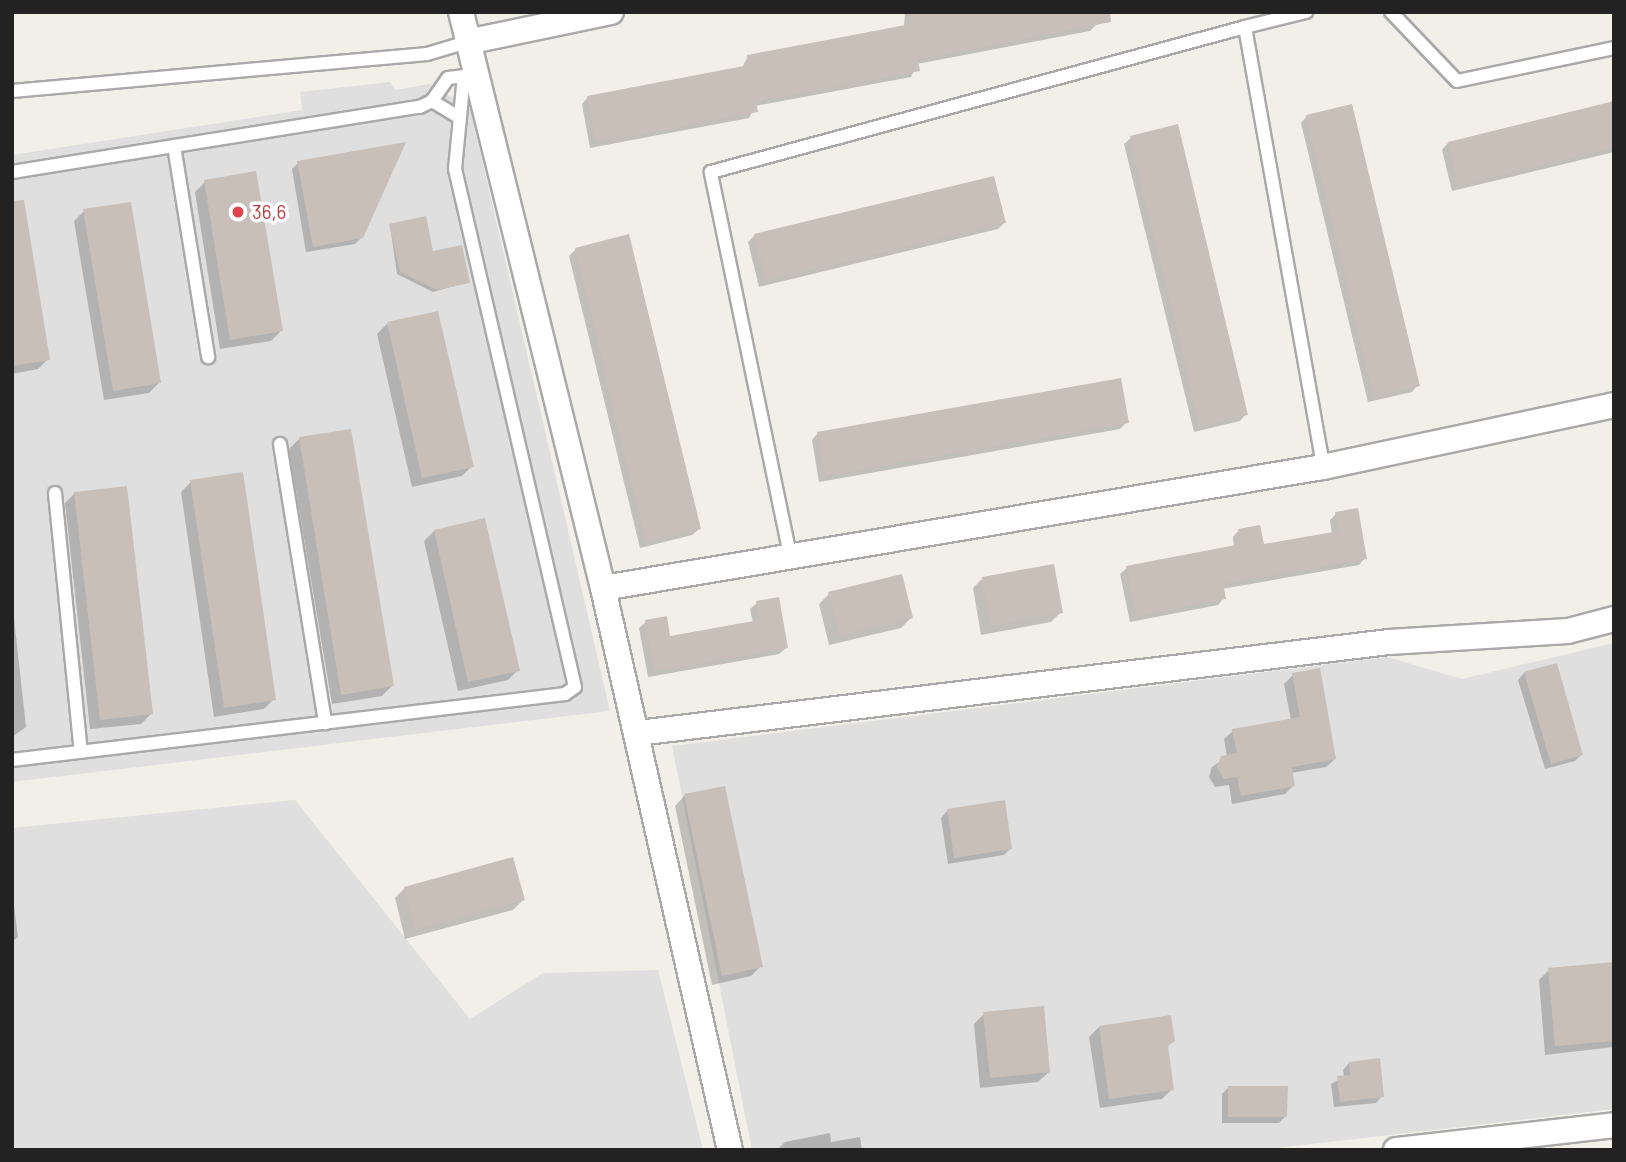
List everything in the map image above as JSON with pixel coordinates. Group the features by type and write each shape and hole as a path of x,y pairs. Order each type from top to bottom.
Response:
{"street":[{"path":"461,12 467,42 469,75 603,587 730,1150"},
{"path":"467,42 611,12"},
{"path":"603,587 1323,467 1614,405"},
{"path":"638,733 1389,642 1568,631 1614,619"},
{"path":"1396,1150 1614,1125"}],"lane":[{"path":"790,555 711,172 1306,12"},
{"path":"1391,12 1457,81 1614,48"},
{"path":"1245,27 1323,467"},
{"path":"12,91 427,54 467,42"},
{"path":"12,172 420,107 432,101 448,78 469,75 459,117 455,169 575,687 565,694 12,760"},
{"path":"432,101 459,117"},
{"path":"174,146 208,358"},
{"path":"280,444 325,723"},
{"path":"55,494 81,752"}],"shaded area":[{"path":"390,82 396,90 429,84 470,108 610,711 12,782 12,155 302,110 300,92"},
{"path":"1614,643 1614,1109 1260,1150 752,1150 672,746 1387,657 1462,679"},
{"path":"295,800 470,1019 543,973 658,970 703,1150 12,1150 12,828"}],"building":[{"path":"909,12 1110,12 1111,22 918,60 920,71 756,102 758,112 596,143 587,96 749,65 747,55 911,24"},
{"path":"1614,101 1614,148 1458,186 1448,142"},
{"path":"1352,104 1420,386 1374,397 1306,115"},
{"path":"1178,124 1248,415 1200,427 1130,136"},
{"path":"406,142 363,238 313,247 297,161"},
{"path":"256,171 283,331 230,340 204,180"},
{"path":"994,176 1006,223 766,281 754,234"},
{"path":"24,200 50,360 12,366 12,201"},
{"path":"131,202 161,383 113,391 83,209"},
{"path":"426,216 433,251 462,245 470,283 437,290 400,272 389,224"},
{"path":"629,234 701,529 646,543 575,248"},
{"path":"438,311 474,467 422,478 387,322"},
{"path":"1121,378 1129,423 825,476 817,432"},
{"path":"351,429 394,686 341,695 299,437"},
{"path":"243,472 276,700 224,708 190,480"},
{"path":"127,486 153,714 100,720 74,492"},
{"path":"1358,508 1367,559 1223,584 1226,599 1136,617 1126,566 1241,544 1238,529 1260,525 1264,544 1339,531 1335,512"},
{"path":"485,518 520,671 468,682 434,530"},
{"path":"1054,564 1063,613 991,626 982,577"},
{"path":"902,574 913,618 839,636 828,592"},
{"path":"779,597 788,648 654,672 645,620 667,616 670,636 759,620 756,601"},
{"path":"1557,663 1583,755 1551,764 1524,672"},
{"path":"1320,668 1336,759 1292,767 1295,786 1241,796 1237,777 1224,779 1217,767 1221,756 1237,753 1232,729 1300,717 1292,673"},
{"path":"725,786 763,967 722,976 684,794"},
{"path":"1005,800 1012,849 954,858 947,809"},
{"path":"513,857 525,900 415,930 404,887"},
{"path":"1614,962 1614,1041 1555,1046 1548,968"},
{"path":"1044,1006 1050,1072 990,1078 983,1012"},
{"path":"1171,1015 1175,1041 1168,1046 1174,1090 1109,1099 1099,1026"},
{"path":"1380,1058 1384,1097 1340,1102 1337,1076 1350,1075 1349,1062"},
{"path":"1228,1086 1288,1086 1287,1117 1228,1117"}],"place":[{"name":"36,6","path":"238,212"}]}
